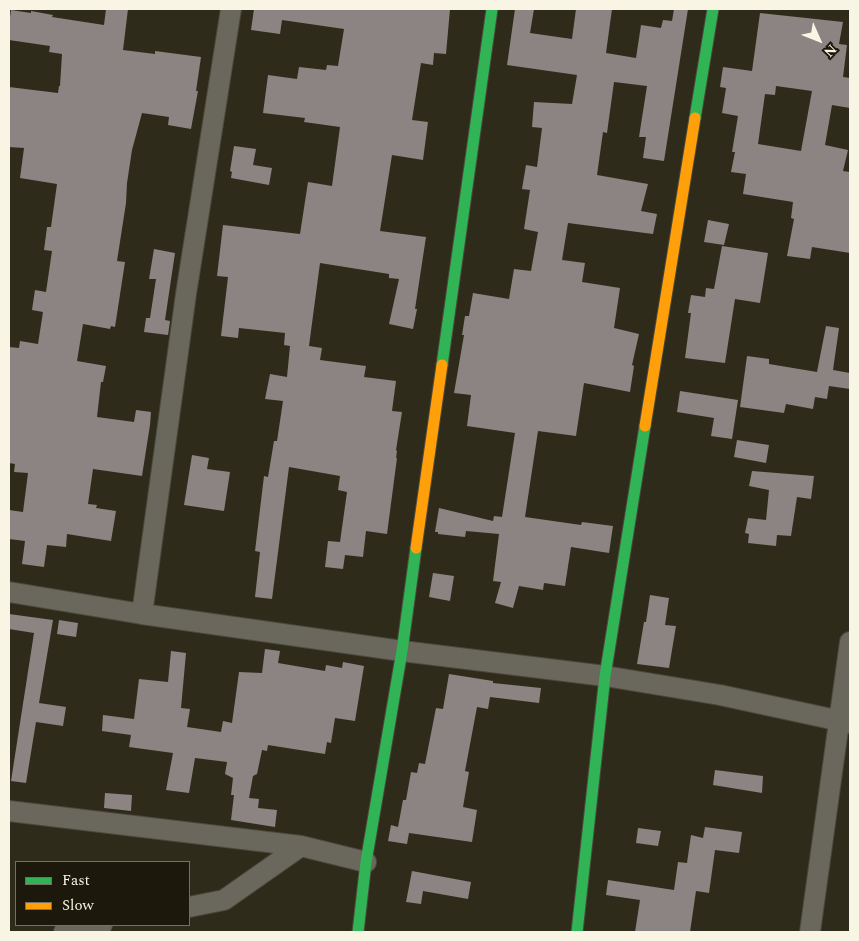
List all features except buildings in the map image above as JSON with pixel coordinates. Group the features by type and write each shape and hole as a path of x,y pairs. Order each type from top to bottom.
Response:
{"street":[{"path":"142,614 186,294 231,9"},
{"path":"358,932 366,862 402,651 492,9"},
{"path":"577,932 605,676 713,9"},
{"path":"9,592 142,614 402,651 605,676 720,695 845,722"},
{"path":"810,932 845,722 850,642"},
{"path":"9,811 302,846 366,862"},
{"path":"190,907 224,900 302,846"},
{"path":"64,932 97,926"}],"traffic: fast":[{"path":"442,365 492,9"},
{"path":"695,118 713,9"},
{"path":"577,932 605,676 645,426"},
{"path":"358,932 366,862 402,651 416,548"}],"traffic: slow":[{"path":"645,426 695,118"},
{"path":"416,548 442,365"}]}
